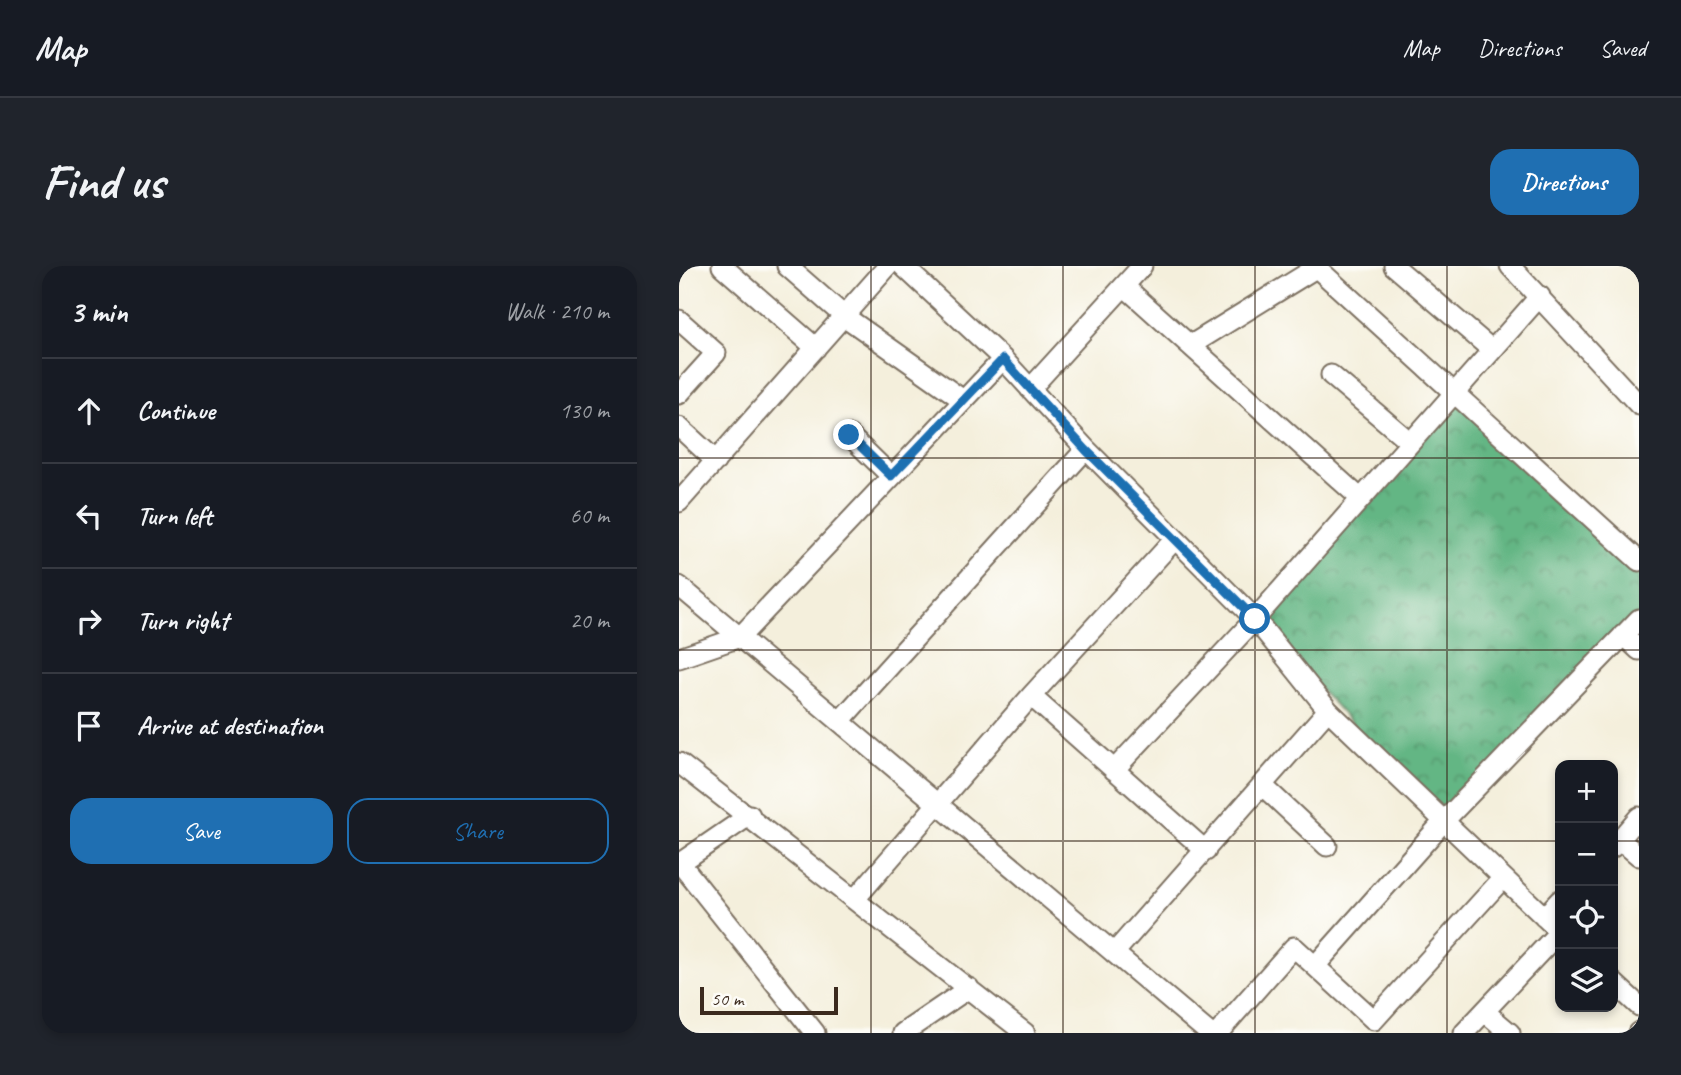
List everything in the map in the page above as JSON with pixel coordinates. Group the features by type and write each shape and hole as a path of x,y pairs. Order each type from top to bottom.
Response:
{"street":[{"path":"722,266 816,348"},
{"path":"787,266 843,316 963,400"},
{"path":"679,502 888,266"},
{"path":"903,266 1003,359 1086,450 1255,619 1328,710 1555,927"},
{"path":"1030,389 1142,266"},
{"path":"1394,266 1492,350"},
{"path":"1510,266 1639,405"},
{"path":"1191,345 1318,267 1639,561"},
{"path":"1124,286 1361,499"},
{"path":"1114,771 1255,619 1540,296"},
{"path":"679,320 716,353 679,394"},
{"path":"679,658 740,637 1003,359"},
{"path":"1331,375 1410,442"},
{"path":"679,428 716,461"},
{"path":"849,435 891,476"},
{"path":"840,721 1086,450"},
{"path":"855,899 1031,696 1175,539"},
{"path":"679,586 1209,1033"},
{"path":"1315,966 1443,822 1639,619"},
{"path":"1623,635 1639,650"},
{"path":"1031,696 1206,851"},
{"path":"1114,953 1264,787 1328,710"},
{"path":"679,763 750,815 969,988 1013,1030"},
{"path":"1264,787 1328,846"},
{"path":"750,815 680,863 815,1033"},
{"path":"1618,842 1639,817"},
{"path":"1618,845 1639,856"},
{"path":"1217,1033 1294,947 1374,1020 1503,878"},
{"path":"1544,917 1555,905"},
{"path":"1464,1033 1555,937"},
{"path":"1618,987 1639,1006"},
{"path":"903,1033 969,988"},
{"path":"1485,1012 1510,1033"}],"green space":[{"path":"1455,393 1639,561 1639,620 1443,822 1255,619"}],"route":[{"path":"849,435 891,476 1003,359 1086,450 1255,619"}]}
